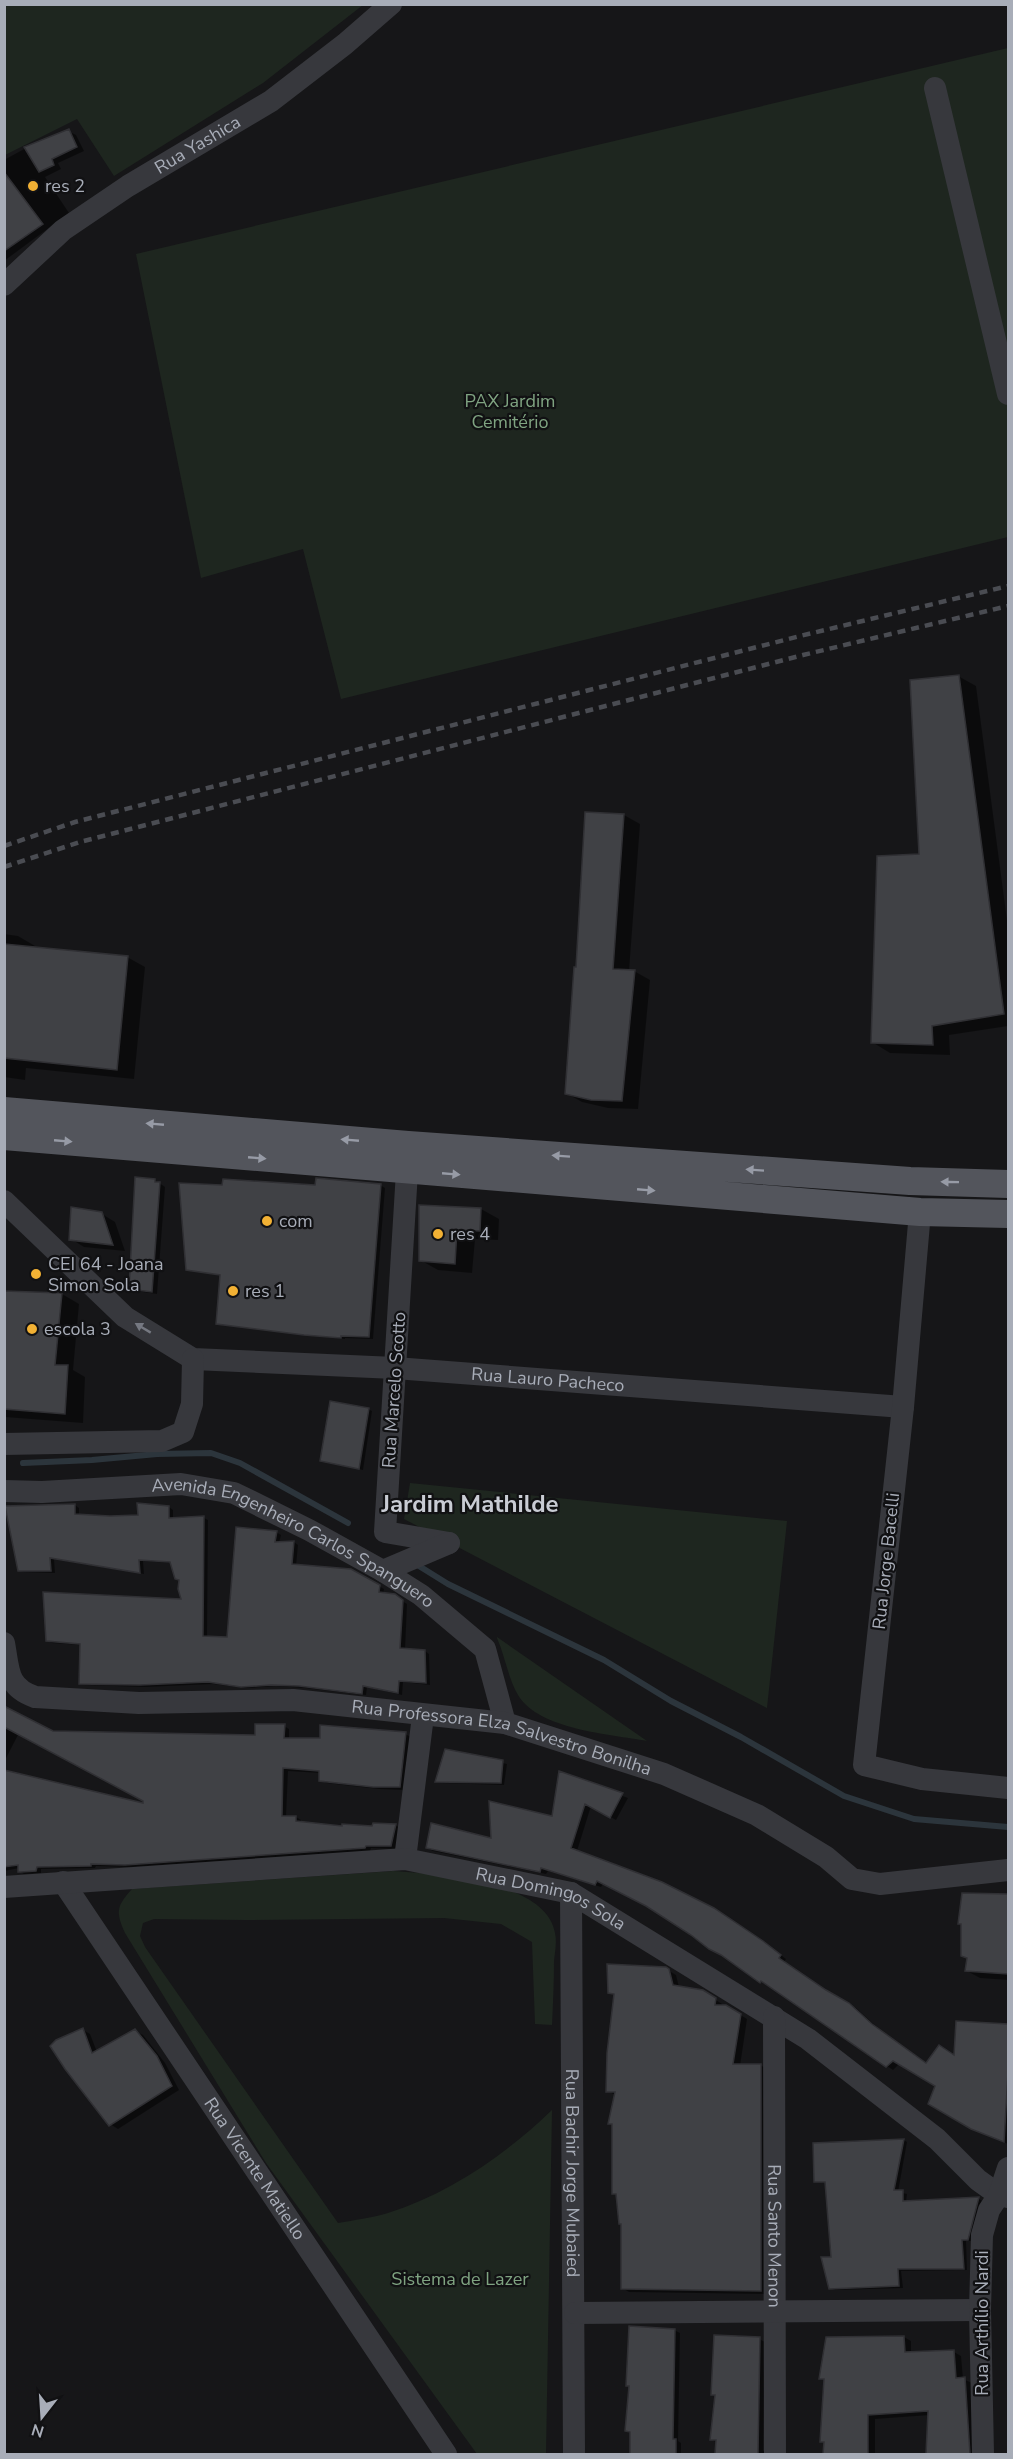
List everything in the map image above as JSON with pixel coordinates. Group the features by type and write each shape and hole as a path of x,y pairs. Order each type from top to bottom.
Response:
{"main road":[{"path":"4,1112 407,1167 1008,1184"},
{"path":"4,1136 407,1167 920,1212 1008,1214"}],"street":[{"name":"Rua Yashica","path":"4,285 63,230 128,186 271,101 345,44 391,4"},
{"path":"935,88 1008,394"},
{"name":"Rua Marcelo Scotto","path":"383,1571 449,1543 385,1532 407,1167"},
{"path":"4,1201 125,1317 193,1359 192,1404 183,1432 162,1442 4,1444"},
{"name":"Rua Jorge Bacelli","path":"920,1212 903,1407 864,1765 921,1779 1008,1788"},
{"name":"Rua Lauro Pacheco","path":"193,1359 395,1368 903,1407"},
{"name":"Avenida Engenheiro Carlos Spanguero","path":"4,1491 42,1492 181,1484 234,1493 309,1530 421,1595 484,1649 505,1723"},
{"name":"Rua Professora Elza Salvestro Bonilha","path":"4,1643 11,1681 22,1692 35,1697 139,1703 293,1700 423,1716 505,1723 663,1774 747,1811 826,1857 852,1879 880,1884 1008,1870"},
{"path":"405,1859 423,1716"},
{"name":"Rua Domingos Sola","path":"4,1887 405,1859 571,1893 808,2038 937,2139 978,2180 1004,2196"},
{"name":"Rua Vicente Matiello","path":"63,1882 446,2454"},
{"name":"Rua Bachir Jorge Mubaied","path":"571,1893 574,2454"},
{"name":"Rua Santo Menon","path":"774,2017 775,2454"},
{"name":"Rua Arthílio Nardi","path":"983,2454 980,2310 982,2235 989,2210 1004,2196 1008,2168"},
{"path":"575,2313 980,2310"}],"green space":[{"path":"5,4 363,5 263,83 114,176 77,119 5,155"},
{"name":"PAX Jardim Cemitério","path":"1008,48 1008,537 341,699 303,549 201,578 136,254"},
{"path":"410,1483 787,1521 767,1708 404,1519"},
{"path":"497,1637 647,1741 576,1729 542,1716 528,1707 518,1695"},
{"name":"Sistema de Lazer","path":"393,1871 435,1874 486,1883 532,1901 547,1915 556,1940 552,2025 535,2024 532,1942 501,1924 444,1918 154,1919 143,1923 140,1936 145,1947 338,2223 388,2213 434,2195 496,2157 552,2110 546,2454 477,2454 266,2163 125,1933 119,1914 123,1900 132,1889"}],"building":[{"name":"res 2","path":"69,129 77,147 52,159 54,165 39,172 24,147"},
{"name":"res 2","path":"4,172 43,224 4,251"},
{"path":"959,675 1004,1014 932,1026 933,1045 871,1043 877,856 919,854 910,680"},
{"path":"585,812 624,814 613,969 635,970 622,1101 591,1100 565,1094 574,967 576,967"},
{"path":"4,944 128,956 117,1070 4,1058"},
{"path":"135,1177 155,1179 155,1182 160,1182 152,1292 129,1289"},
{"path":"316,1178 381,1184 369,1337 341,1336 341,1338 304,1335 216,1324 220,1275 186,1270 179,1183 222,1185 223,1179 315,1185"},
{"name":"res 4","path":"419,1205 481,1208 480,1231 457,1230 455,1264 419,1261"},
{"path":"71,1207 102,1212 113,1245 69,1240"},
{"name":"escola 3","path":"4,1291 62,1293 55,1365 68,1365 65,1414 4,1409"},
{"path":"330,1401 369,1408 359,1469 320,1461"},
{"path":"137,1503 169,1506 169,1518 204,1516 203,1636 227,1637 236,1527 277,1531 275,1542 294,1541 292,1564 351,1569 380,1585 379,1592 395,1594 403,1600 400,1648 425,1650 426,1683 399,1681 398,1693 363,1686 362,1694 299,1686 241,1687 208,1682 140,1685 79,1684 80,1644 46,1641 43,1592 181,1599 178,1589 179,1580 175,1579 170,1562 139,1560 140,1573 50,1558 51,1571 18,1571 5,1506 75,1504 75,1514 110,1516 138,1515"},
{"path":"4,1706 53,1731 255,1735 255,1724 285,1724 284,1738 320,1738 320,1725 406,1732 400,1787 373,1787 319,1781 319,1771 283,1768 282,1816 296,1816 296,1821 342,1826 342,1824 372,1826 373,1823 396,1824 391,1846 125,1865 37,1867 36,1871 21,1872 18,1872 18,1865 4,1867 4,1770 143,1803 143,1801 4,1727"},
{"path":"445,1749 503,1760 501,1783 435,1782"},
{"path":"559,1771 623,1793 610,1818 585,1804 571,1848 662,1882 714,1908 763,1941 781,1955 779,1958 849,2003 872,2024 926,2063 939,2045 954,2055 956,2021 1008,2024 1004,2142 971,2129 928,2104 935,2086 893,2061 886,2067 646,1906 597,1881 595,1885 541,1868 540,1872 426,1848 431,1823 491,1838 489,1801 552,1816"},
{"path":"962,1893 1008,1894 1008,1974 965,1971 967,1958 961,1956 961,1924 958,1924"},
{"path":"607,1964 666,1967 669,1969 673,1985 703,1990 716,1998 715,2005 726,2005 741,2014 733,2064 761,2064 761,2291 621,2289 621,2224 619,2224 616,2194 612,2194 612,2124 608,2124 615,2092 606,2092 607,2053 614,1994 608,1993"},
{"path":"83,2028 92,2053 135,2029 157,2056 172,2086 109,2126 50,2046 56,2040"},
{"path":"904,2139 894,2190 903,2190 903,2201 979,2197 968,2240 962,2240 964,2269 898,2269 899,2286 829,2289 821,2257 831,2257 825,2182 814,2182 813,2143"},
{"path":"629,2326 675,2329 673,2439 676,2439 676,2454 630,2454 630,2432 625,2431 629,2386 626,2386"},
{"path":"714,2335 760,2337 758,2454 715,2454 716,2440 710,2440 715,2395 711,2395"},
{"path":"904,2336 905,2352 954,2350 956,2378 965,2377 970,2454 926,2454 928,2411 868,2415 868,2454 823,2454 824,2442 820,2442 824,2379 819,2379 826,2337"}],"waterway":[{"path":"23,1463 157,1454 211,1453 240,1463 348,1523"},
{"path":"419,1566 448,1584 604,1660 671,1701 741,1737 844,1796 914,1819 1008,1827"}],"railway":[{"path":"4,846 75,822 800,636 1008,586"},
{"path":"4,867 80,842 803,655 1008,606"}],"place":[{"name":"res 2","path":"33,186"},
{"name":"com","path":"267,1221"},
{"name":"res 4","path":"438,1234"},
{"name":"CEI 64 - Joana Simon Sola","path":"36,1274"},
{"name":"res 1","path":"233,1291"},
{"name":"escola 3","path":"32,1329"}],"district":[{"name":"Jardim Mathilde","path":"470,1504"}]}
